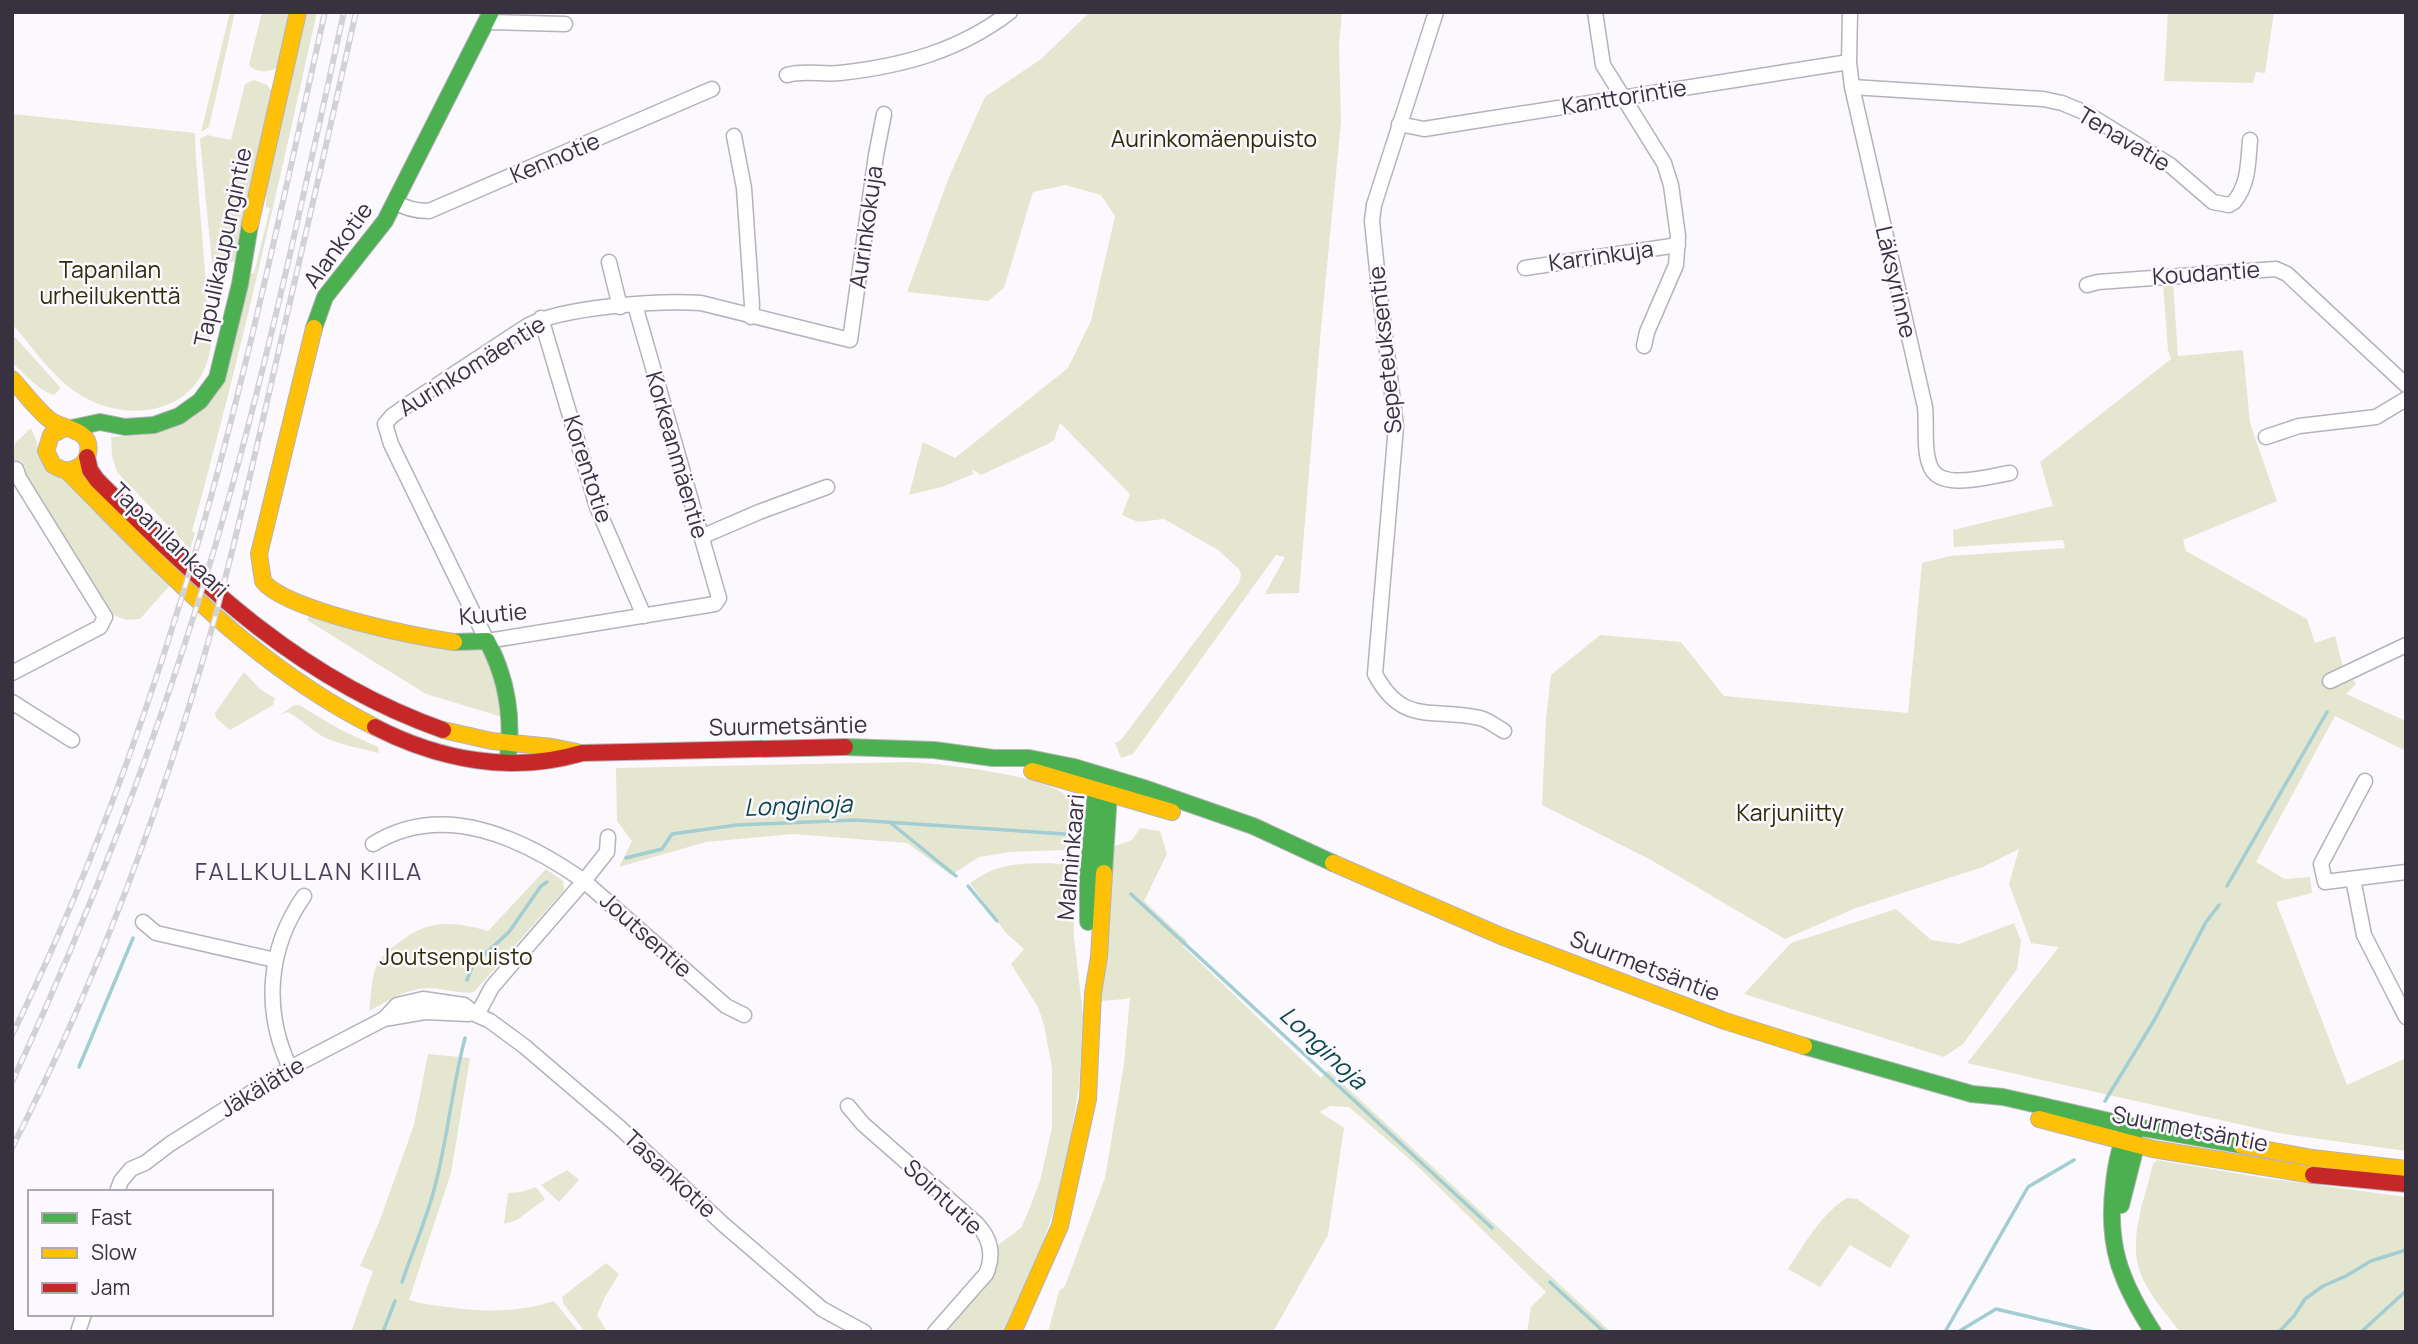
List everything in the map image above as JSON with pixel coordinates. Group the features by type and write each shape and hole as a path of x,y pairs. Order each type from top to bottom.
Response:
{"main road":[{"name":"Tapulikaupungintie","path":"68,428 99,422 121,427 153,426 181,416 201,402 217,378 240,284 298,12"},
{"name":"Alankotie","path":"279,596 265,585 259,570 259,554 310,338 325,297 368,245 396,202 488,17"},
{"path":"12,379 44,414 85,436 88,453 83,464 66,471 59,469 48,459 47,443 51,435 68,428"},
{"path":"12,397 47,443"},
{"name":"Tapulikaupungintie","path":"88,453 99,439 121,427"},
{"name":"Tapanilankaari","path":"88,453 90,470 97,480 186,567 251,624"},
{"name":"Tapanilankaari","path":"66,471 178,583 243,641"},
{"name":"Kuutie","path":"279,596 304,606 438,639 465,643 487,641"},
{"name":"Suurmetsäntie","path":"251,624 311,668 392,711 441,729 510,744 564,747 582,753"},
{"name":"Suurmetsäntie","path":"243,641 293,681 341,711 388,734 429,749 475,761 506,765 565,759 582,753 850,747 934,750 993,758 1253,826 1366,879 1501,936 1725,1021 1972,1094 1999,1107 2128,1144 2313,1175 2406,1184"},
{"path":"487,641 508,694 512,723 506,765"},
{"name":"Malminkaari","path":"1013,1332 1060,1226 1088,1098 1093,993 1087,957 1088,874 1104,787"},
{"name":"Suurmetsäntie","path":"1972,1094 2003,1097 2131,1126 2312,1158 2406,1169"},
{"path":"2131,1126 2109,1209 2113,1256 2132,1301 2153,1332"}],"street":[{"path":"787,75 801,72 869,70 922,59 958,45 1010,12"},
{"name":"Sepeteuksentie","path":"1436,12 1378,189 1372,222 1396,426 1375,674 1394,699 1406,709 1418,713 1481,718 1504,731"},
{"path":"1595,12 1603,65 1668,171 1678,245 1675,265 1647,332 1644,346"},
{"name":"Läksyrinne","path":"1850,12 1849,62 1852,87 1925,407 1927,449 1932,470 1943,479 1953,481 2010,472"},
{"path":"488,17 565,24"},
{"name":"Kanttorintie","path":"1399,124 1424,129 1849,62"},
{"name":"Tenavatie","path":"1852,87 2016,97 2062,103 2086,114 2153,154 2209,199 2220,204 2234,202 2242,192 2250,140"},
{"name":"Kennotie","path":"396,202 418,211 429,211 712,89"},
{"name":"Aurinkokuja","path":"850,340 884,114"},
{"path":"734,136 744,188 751,317"},
{"name":"Karrinkuja","path":"1525,268 1678,245"},
{"name":"Korkeanmäentie","path":"609,262 627,306 701,537 719,598 715,604"},
{"name":"Koudantie","path":"2087,285 2276,269 2287,274 2406,385"},
{"name":"Aurinkomäentie","path":"487,641 391,444 385,424 392,415 541,318 627,306 701,303 850,340"},
{"name":"Korentotie","path":"541,318 597,507 644,616"},
{"path":"2266,437 2299,426 2376,417 2406,399"},
{"path":"12,673 100,627 105,614 19,478 16,469"},
{"path":"701,537 827,487"},
{"name":"Kuutie","path":"487,641 715,604"},
{"path":"2330,681 2406,645"},
{"path":"12,702 72,740"},
{"path":"2365,781 2321,864 2325,882 2406,872"},
{"path":"373,844 385,837 417,828 473,828 514,839 584,881 607,852 608,837"},
{"path":"2353,879 2364,935 2406,1017"},
{"name":"Joutsentie","path":"477,1015 492,987 584,881 726,1006 744,1015"},
{"path":"290,1068 272,1015 271,983 275,960 293,912 304,896"},
{"path":"144,922 156,933 275,960"},
{"name":"Jäkälätie","path":"119,1190 121,1181 131,1169 145,1163 179,1138 290,1068 384,1019 397,1005 423,999 464,1005 477,1015"},
{"name":"Tasankotie","path":"477,1015 505,1032 565,1080 822,1309 864,1332"},
{"name":"Sointutie","path":"848,1106 863,1124 977,1224 989,1242 991,1263 986,1274 935,1332"}],"green space":[{"path":"230,12 235,12 209,127 201,132"},
{"path":"262,12 292,12 278,67 267,71 255,70 249,65"},
{"path":"304,12 317,12 258,273 192,531 195,533 190,549 117,472 112,456 111,437 145,435 194,417 248,274 254,273 270,208 266,207 266,187"},
{"name":"Aurinkomäenpuisto","path":"1090,12 1342,12 1339,45 1341,122 1299,593 1265,594 1285,557 1276,555 1133,754 1121,758 1115,743 1121,740 1239,583 1239,569 1218,550 1164,519 1138,522 1122,515 1130,494 1060,423 1054,440 1048,444 981,475 972,469 973,474 942,487 909,495 923,442 955,458 1068,368 1091,321 1115,216 1101,195 1065,185 1033,192 1004,288 988,301 907,292 949,177 985,97 1041,59"},
{"path":"2168,12 2274,12 2265,73 2256,72 2253,83 2164,81"},
{"path":"254,80 267,85 271,90 235,261 230,262 221,296 218,297 214,285 200,139 207,135 231,140 245,84"},
{"name":"Tapanilan urheilukenttä","path":"12,114 195,133 211,345 205,369 193,387 177,400 159,408 138,411 116,409 94,402 74,391 57,376 12,324"},
{"name":"Karjuniitty","path":"2173,283 2178,356 2243,350 2250,423 2277,501 2183,540 2186,551 2307,619 2315,643 2335,636 2343,667 2356,684 2346,694 2406,721 2406,751 2335,716 2256,862 2285,879 2310,877 2312,893 2276,902 2347,1085 2406,1058 2406,1151 2278,1133 1967,1063 2059,947 2031,943 2009,884 2019,849 1983,867 1856,908 1785,939 1651,860 1542,805 1551,675 1600,635 1681,642 1724,696 1908,713 1922,563 1950,556 2065,548 2063,540 1954,547 1953,530 2053,506 2040,462 2171,359 2163,284"},
{"path":"15,337 59,386 60,389 54,395 37,386 12,362 12,339"},
{"path":"31,428 37,442 38,456 64,478 171,584 140,619 126,620 111,614 24,479 25,467 22,462 12,460 15,443"},
{"path":"310,614 477,648 488,654 506,718 426,694 307,620"},
{"path":"244,672 261,690 275,698 273,705 230,730 216,718 215,713"},
{"path":"294,705 299,705 339,729 378,747 379,753 342,744 320,735 288,712 280,715"},
{"path":"911,762 1002,774 1051,787 1068,796 1076,807 1076,812 1067,850 1010,852 979,857 951,875 907,843 793,834 706,842 619,867 632,841 617,821 616,768"},
{"path":"1140,828 1160,831 1167,854 1144,901 1187,941 1183,946 1321,1078 1328,1070 1611,1332 1527,1332 1531,1307 1546,1292 1413,1162 1349,1107 1330,1106 1320,1112 1344,1128 1328,1235 1273,1332 1048,1332 1059,1291 1065,1286 1105,1178 1124,1064 1130,997 1101,1001 1109,848 1132,840"},
{"path":"1048,863 1072,865 1074,937 1083,1015 1079,1086 1058,1198 1037,1260 1005,1332 940,1332 998,1245 1021,1228 1040,1181 1052,1128 1052,1068 1044,1025 1038,1007 1011,964 1024,949 1005,932 970,883 998,868"},
{"name":"Joutsenpuisto","path":"546,869 563,881 564,890 475,991 419,989 396,996 369,1011 376,968 392,948 419,930 441,924 463,925 488,931"},
{"path":"1896,909 1931,940 1959,944 2014,923 2021,941 2017,969 1963,1044 1944,1057 1744,994 1791,943"},
{"path":"428,1054 470,1058 451,1173 409,1300 474,1310 527,1308 554,1301 579,1332 351,1332 373,1271 360,1266 378,1225 414,1125"},
{"path":"2157,1160 2406,1197 2406,1332 2180,1332 2148,1288 2137,1259 2139,1218 2153,1164"},
{"path":"567,1170 579,1180 559,1202 541,1185"},
{"path":"536,1187 545,1199 517,1220 504,1224 508,1193"},
{"path":"1847,1198 1857,1199 1910,1236 1890,1268 1850,1245 1820,1287 1788,1269 1821,1221"},
{"path":"606,1263 619,1274 597,1315 607,1332 585,1332 563,1303 562,1297"}],"waterway":[{"path":"2227,886 2327,712"},
{"name":"Longinoja","path":"626,858 662,849 672,834 737,825 855,820 1065,834"},
{"path":"892,824 956,876"},
{"name":"Longinoja","path":"467,980 473,965 509,932 541,886 547,882"},
{"path":"968,886 997,921"},
{"name":"Longinoja","path":"1131,894 1492,1228"},
{"path":"2105,1101 2155,1019 2206,922 2219,905"},
{"path":"79,1067 133,938"},
{"name":"Longinoja","path":"402,1282 435,1186 465,1038"},
{"path":"1945,1332 2028,1187 2074,1160"},
{"path":"2279,1332 2305,1299 2323,1286 2371,1261 2406,1250"},
{"name":"Longinoja","path":"1550,1282 1604,1332"},
{"path":"2361,1332 2406,1291"},
{"name":"Longinoja","path":"383,1332 395,1301"},
{"path":"1958,1332 1996,1309 2094,1332"}],"railway":[{"path":"12,1035 93,852 140,727 181,600 251,341 325,12"},
{"path":"12,1082 70,952 123,820 193,618 233,483 267,349 344,12"},
{"path":"12,1148 95,967 143,843 186,717 240,517 356,12"}],"traffic: fast":[{"path":"314,328 325,297 385,221 491,12"},
{"path":"72,428 100,422 125,427 154,425 179,416 200,401 217,378 240,284 250,225"},
{"path":"454,642 487,641 494,655 507,697 510,726 508,757"},
{"path":"845,747 934,750 993,758 1029,758 1074,767 1253,826 1333,863"},
{"path":"1104,873 1109,793 1106,781"},
{"path":"1088,922 1088,874 1096,790 1099,785"},
{"path":"1804,1046 1972,1094 2003,1097 2131,1126 2241,1145"},
{"path":"2121,1205 2136,1146 2132,1129"},
{"path":"2128,1130 2120,1149 2115,1176 2112,1205 2114,1244 2124,1279 2153,1332"}],"traffic: slow":[{"path":"250,225 298,12"},
{"path":"314,328 259,554 263,581 276,592 323,612 382,628 454,642"},
{"path":"12,379 50,420 76,431 86,439 88,445 85,461 68,470 53,465 46,451 51,435 65,428"},
{"path":"67,471 174,578 249,644 330,702 375,727"},
{"path":"443,730 492,741 577,752"},
{"path":"1032,771 1172,812"},
{"path":"1333,863 1501,936 1725,1021 1804,1046"},
{"path":"1013,1332 1060,1226 1088,1099 1093,993 1099,957 1104,873"},
{"path":"2039,1119 2153,1149 2313,1175"},
{"path":"2241,1145 2312,1158 2406,1169"}],"traffic: jam":[{"path":"87,457 90,470 97,480 215,592 256,625 343,684 391,709 443,730"},
{"path":"375,727 425,748 450,755 503,763 556,759 582,753 845,747"},
{"path":"2313,1175 2406,1184"}],"district":[{"name":"FALLKULLAN KIILA","path":"309,872"}]}
